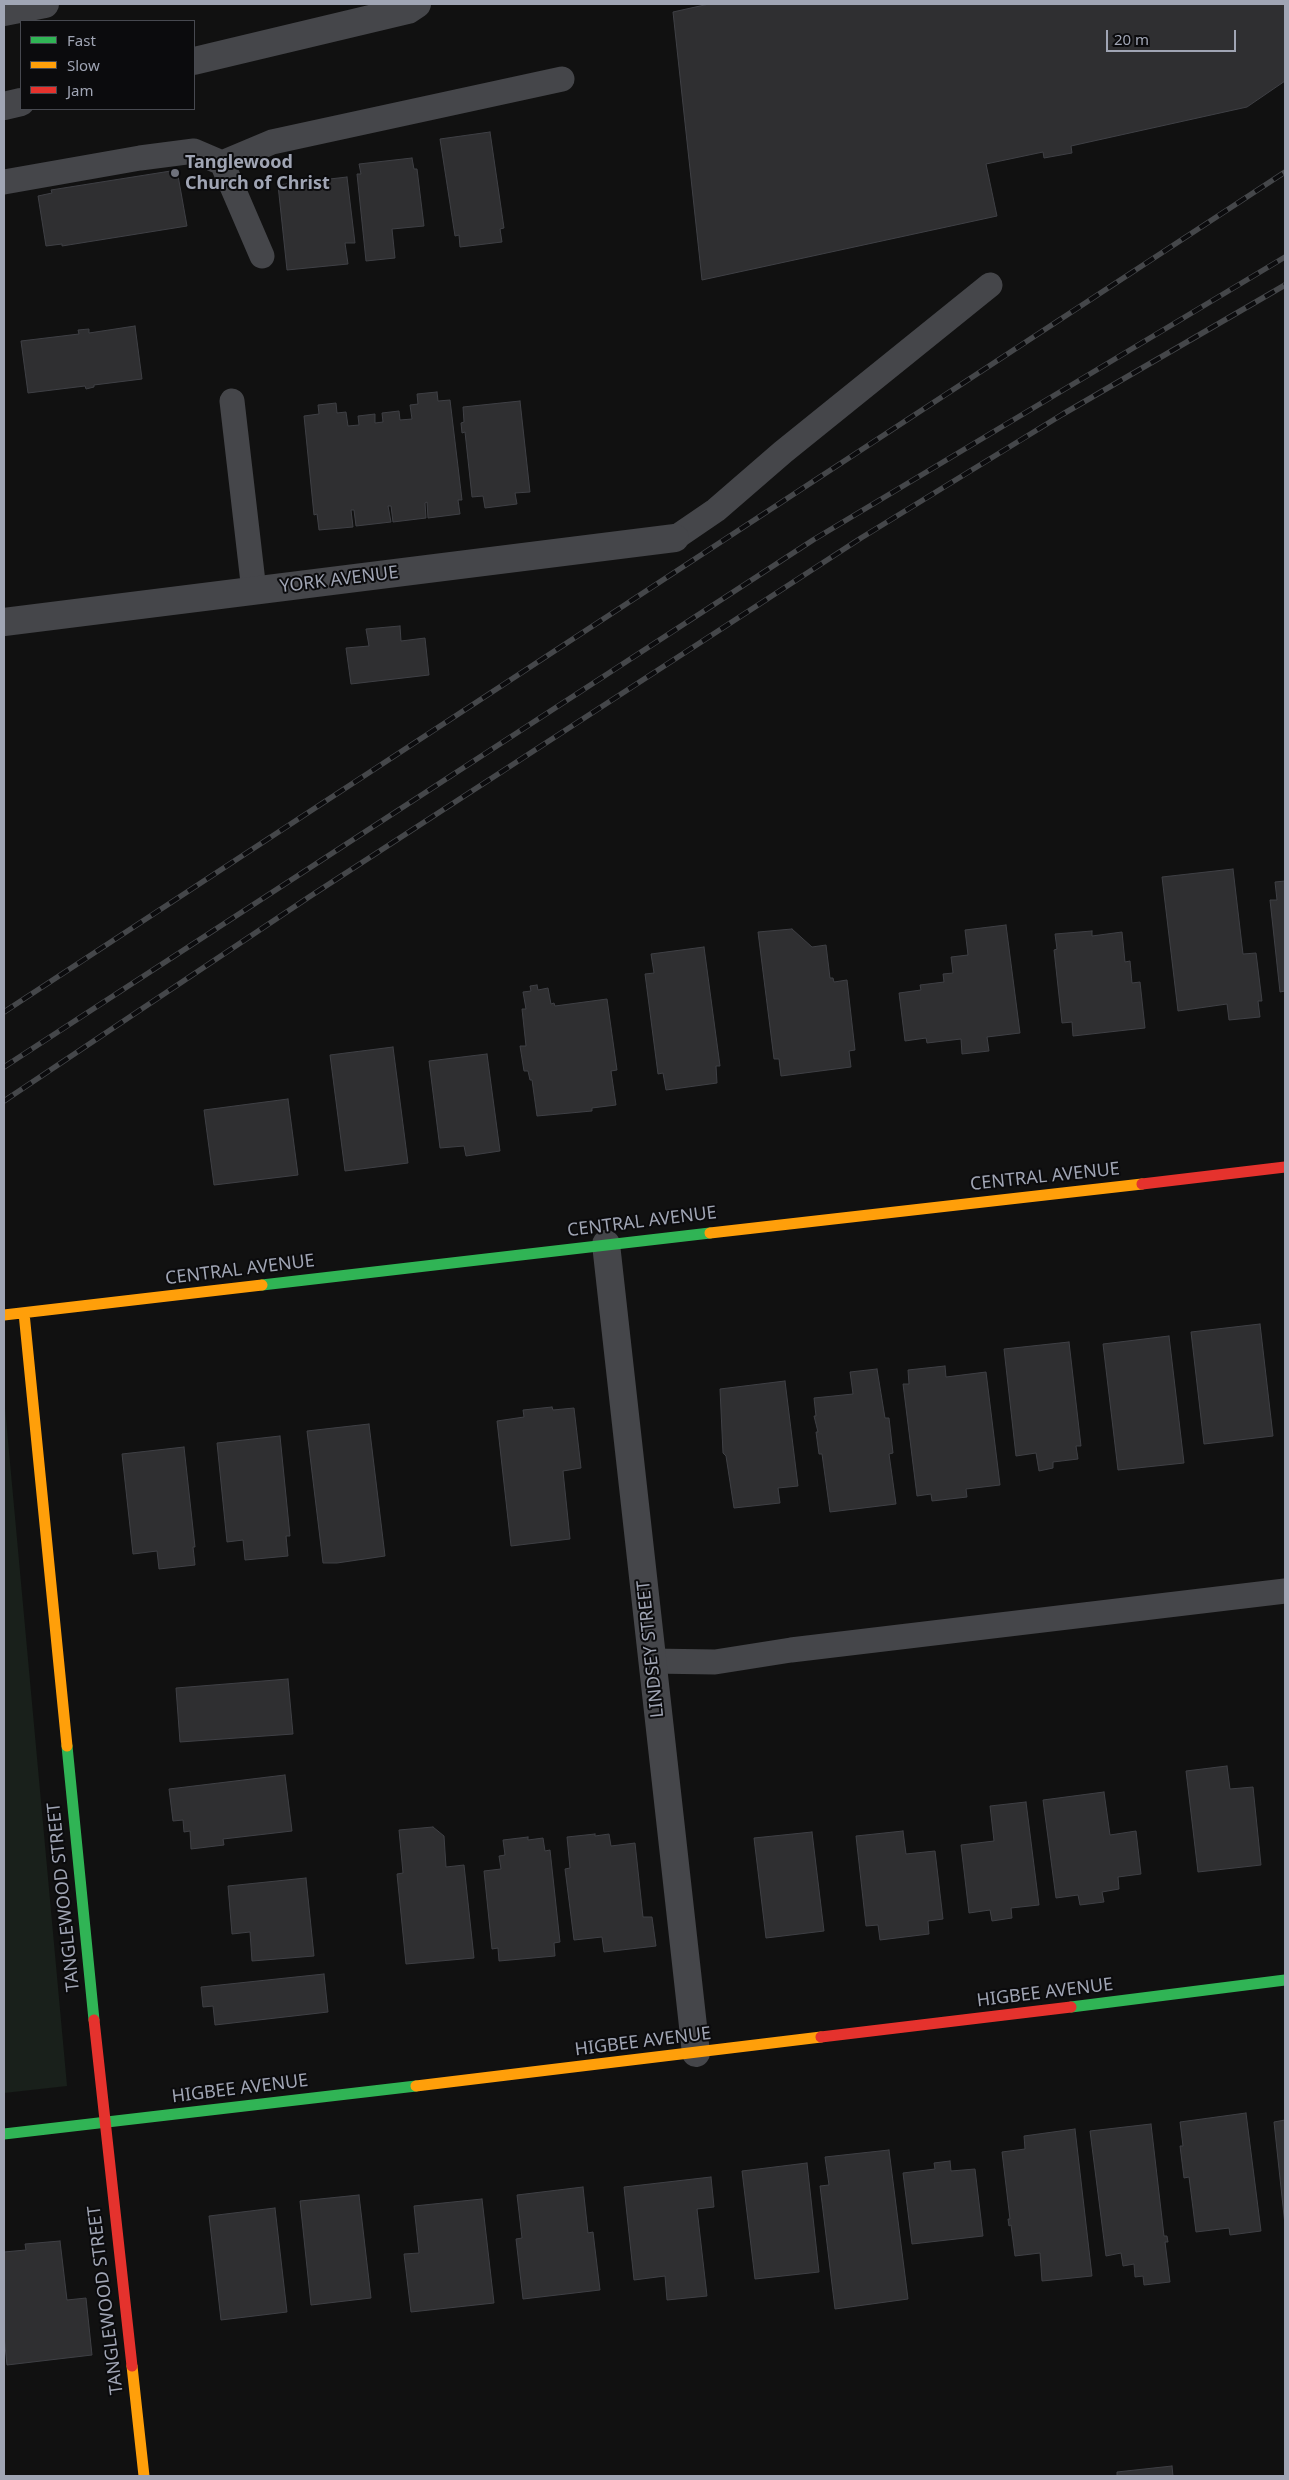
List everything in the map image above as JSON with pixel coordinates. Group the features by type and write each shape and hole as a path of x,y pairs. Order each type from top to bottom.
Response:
{"street":[{"path":"4,12 45,4"},
{"path":"195,60 408,10 417,4"},
{"path":"4,106 20,102"},
{"name":"YORK AVENUE","path":"4,622 675,538"},
{"name":"CENTRAL AVENUE","path":"4,1315 1285,1167"},
{"name":"LINDSEY STREET","path":"606,1244 696,2054"},
{"name":"TANGLEWOOD STREET","path":"24,1313 104,2123 144,2476"},
{"name":"HIGBEE AVENUE","path":"4,2134 696,2054 1285,1980"}],"lane":[{"path":"222,163 272,142 562,78"},
{"path":"4,182 140,158 194,151 222,163 262,256"},
{"path":"675,538 716,510 783,452 990,285"},
{"path":"232,401 254,591"},
{"path":"652,1661 715,1662 791,1650 1285,1591"}],"shaded area":[{"path":"4,1397 67,2086 4,2093"}],"building":[{"path":"709,4 1285,4 1285,81 1247,107 1071,146 1072,153 1044,158 1043,152 986,164 997,216 702,280 673,12"},
{"path":"490,132 504,228 500,229 502,242 460,247 459,235 455,236 440,139"},
{"path":"412,158 414,169 417,169 424,226 392,229 395,258 366,261 357,174 361,174 359,164"},
{"path":"177,170 187,226 62,246 62,244 46,246 38,196 52,193 51,190"},
{"path":"347,177 355,243 345,243 348,264 287,270 278,185"},
{"path":"135,326 142,379 94,385 94,387 86,389 85,386 28,393 21,341 79,334 78,330 89,329 89,333"},
{"path":"437,392 438,401 450,400 462,500 458,500 460,514 428,518 427,502 425,503 426,518 393,522 391,506 388,506 391,522 356,526 354,510 351,510 353,527 319,530 317,514 314,515 304,416 319,414 318,405 336,403 337,413 346,412 348,426 359,425 358,416 375,414 375,423 383,422 382,413 399,411 400,420 412,419 410,405 418,404 417,394"},
{"path":"520,401 530,492 515,493 517,504 485,508 483,496 472,497 465,432 462,433 461,423 464,422 463,407"},
{"path":"400,626 401,641 425,638 429,675 351,684 346,648 369,646 366,629"},
{"path":"1233,869 1243,954 1256,953 1262,1001 1258,1001 1260,1017 1229,1020 1227,1004 1178,1011 1162,877"},
{"path":"1285,881 1285,991 1280,992 1270,900 1277,900 1275,882"},
{"path":"1006,925 1020,1033 987,1037 989,1051 962,1054 961,1039 927,1043 926,1038 905,1041 899,993 921,990 920,985 944,982 943,974 953,973 951,957 968,955 965,930"},
{"path":"792,929 812,947 826,945 830,978 833,978 834,982 847,980 855,1050 849,1051 851,1067 781,1076 779,1059 774,1059 758,932"},
{"path":"1092,931 1092,936 1122,932 1125,962 1130,961 1132,983 1140,982 1145,1028 1073,1036 1072,1022 1062,1023 1054,950 1057,949 1055,934"},
{"path":"704,947 720,1066 716,1066 717,1083 666,1090 663,1073 658,1074 645,974 654,973 651,954"},
{"path":"537,985 538,990 548,988 551,1004 554,1003 555,1006 607,999 617,1070 611,1071 616,1105 592,1108 592,1111 537,1116 532,1080 530,1080 528,1071 524,1071 520,1046 526,1046 522,1009 526,1009 523,992 531,991 530,986"},
{"path":"393,1047 408,1163 345,1171 330,1055"},
{"path":"487,1054 500,1151 466,1156 464,1146 440,1148 429,1061"},
{"path":"288,1099 298,1175 214,1185 204,1110"},
{"path":"1260,1324 1273,1436 1204,1444 1191,1332"},
{"path":"1169,1336 1184,1463 1118,1470 1103,1344"},
{"path":"1069,1342 1081,1446 1076,1446 1078,1459 1053,1462 1053,1468 1039,1471 1036,1453 1016,1456 1004,1349"},
{"path":"945,1366 946,1377 986,1372 1000,1485 966,1489 967,1497 932,1501 931,1494 917,1496 903,1384 909,1384 908,1370"},
{"path":"877,1369 885,1418 889,1418 893,1453 889,1454 896,1504 830,1512 822,1454 819,1454 816,1432 818,1432 814,1416 816,1416 814,1398 853,1394 850,1372"},
{"path":"785,1381 798,1486 778,1488 780,1503 734,1508 726,1456 723,1453 720,1389"},
{"path":"552,1407 553,1410 574,1408 581,1468 563,1471 570,1539 511,1546 497,1421 524,1417 523,1410"},
{"path":"369,1424 385,1556 337,1563 323,1563 307,1431"},
{"path":"280,1436 290,1536 286,1536 288,1556 245,1560 243,1540 227,1542 217,1443"},
{"path":"184,1447 195,1547 193,1547 195,1565 159,1569 157,1551 133,1554 122,1454"},
{"path":"288,1679 293,1734 180,1742 176,1688"},
{"path":"1227,1766 1230,1789 1253,1787 1261,1865 1198,1872 1186,1771"},
{"path":"285,1775 292,1831 223,1839 224,1845 191,1849 190,1831 184,1832 183,1820 173,1821 169,1789"},
{"path":"1104,1792 1110,1835 1136,1831 1141,1874 1118,1877 1119,1889 1102,1892 1104,1902 1080,1905 1078,1895 1056,1898 1043,1800"},
{"path":"1026,1802 1039,1905 1011,1908 1012,1918 992,1921 990,1910 969,1913 961,1845 994,1841 990,1806"},
{"path":"433,1827 444,1836 446,1867 464,1865 474,1958 406,1964 397,1874 403,1873 399,1830"},
{"path":"903,1831 906,1854 935,1851 943,1919 928,1921 929,1934 880,1940 878,1925 866,1926 856,1836"},
{"path":"812,1832 824,1931 766,1938 754,1838"},
{"path":"595,1834 595,1836 609,1834 611,1846 635,1843 643,1917 652,1917 656,1946 604,1952 602,1937 574,1940 565,1869 570,1868 567,1837"},
{"path":"528,1837 528,1840 543,1838 545,1851 550,1850 560,1942 554,1943 555,1956 499,1961 498,1948 492,1949 484,1871 501,1869 499,1856 505,1855 503,1840"},
{"path":"306,1878 314,1956 252,1961 250,1932 232,1934 228,1886"},
{"path":"324,1974 328,2012 215,2025 213,2006 203,2007 201,1987"},
{"path":"1246,2113 1261,2231 1230,2235 1229,2228 1196,2232 1189,2177 1184,2178 1180,2146 1183,2146 1180,2122"},
{"path":"1285,2120 1285,2225 1274,2122"},
{"path":"1151,2124 1164,2236 1167,2236 1168,2242 1165,2242 1170,2282 1144,2285 1143,2276 1135,2277 1134,2264 1123,2266 1121,2253 1106,2256 1090,2131"},
{"path":"1075,2129 1092,2276 1042,2281 1040,2253 1015,2256 1011,2225 1009,2226 1008,2219 1010,2219 1002,2152 1025,2149 1024,2136"},
{"path":"889,2150 908,2299 835,2309 820,2186 829,2185 825,2157"},
{"path":"950,2161 951,2171 975,2169 983,2236 912,2244 903,2173 935,2169 934,2163"},
{"path":"807,2163 819,2272 755,2279 742,2171"},
{"path":"711,2177 714,2207 697,2209 707,2296 667,2300 665,2276 634,2280 624,2187"},
{"path":"583,2187 588,2233 593,2232 600,2290 523,2299 516,2239 522,2238 517,2195"},
{"path":"359,2195 371,2298 311,2305 300,2201"},
{"path":"482,2199 494,2303 411,2312 404,2254 419,2253 414,2206"},
{"path":"275,2208 287,2312 221,2320 209,2216"},
{"path":"60,2241 67,2300 86,2298 92,2355 7,2365 4,2336 4,2252 26,2250 25,2244"},
{"path":"1172,2466 1173,2476 1117,2476 1117,2472"}],"railway":[{"path":"4,1012 1285,172"},
{"path":"4,1067 813,540 1285,257"},
{"path":"4,1101 309,897 861,538 1063,414 1285,285"}],"traffic: fast":[{"path":"262,1285 710,1233"},
{"path":"67,1746 94,2020"},
{"path":"1071,2007 1285,1980"},
{"path":"4,2134 416,2086"}],"traffic: slow":[{"path":"710,1233 1142,1184"},
{"path":"4,1315 262,1285"},
{"path":"24,1313 67,1746"},
{"path":"416,2086 821,2037"},
{"path":"132,2366 144,2476"}],"traffic: jam":[{"path":"1142,1184 1285,1167"},
{"path":"821,2037 1071,2007"},
{"path":"94,2020 132,2366"}],"place":[{"name":"Tanglewood Church of Christ","path":"175,173"}]}
